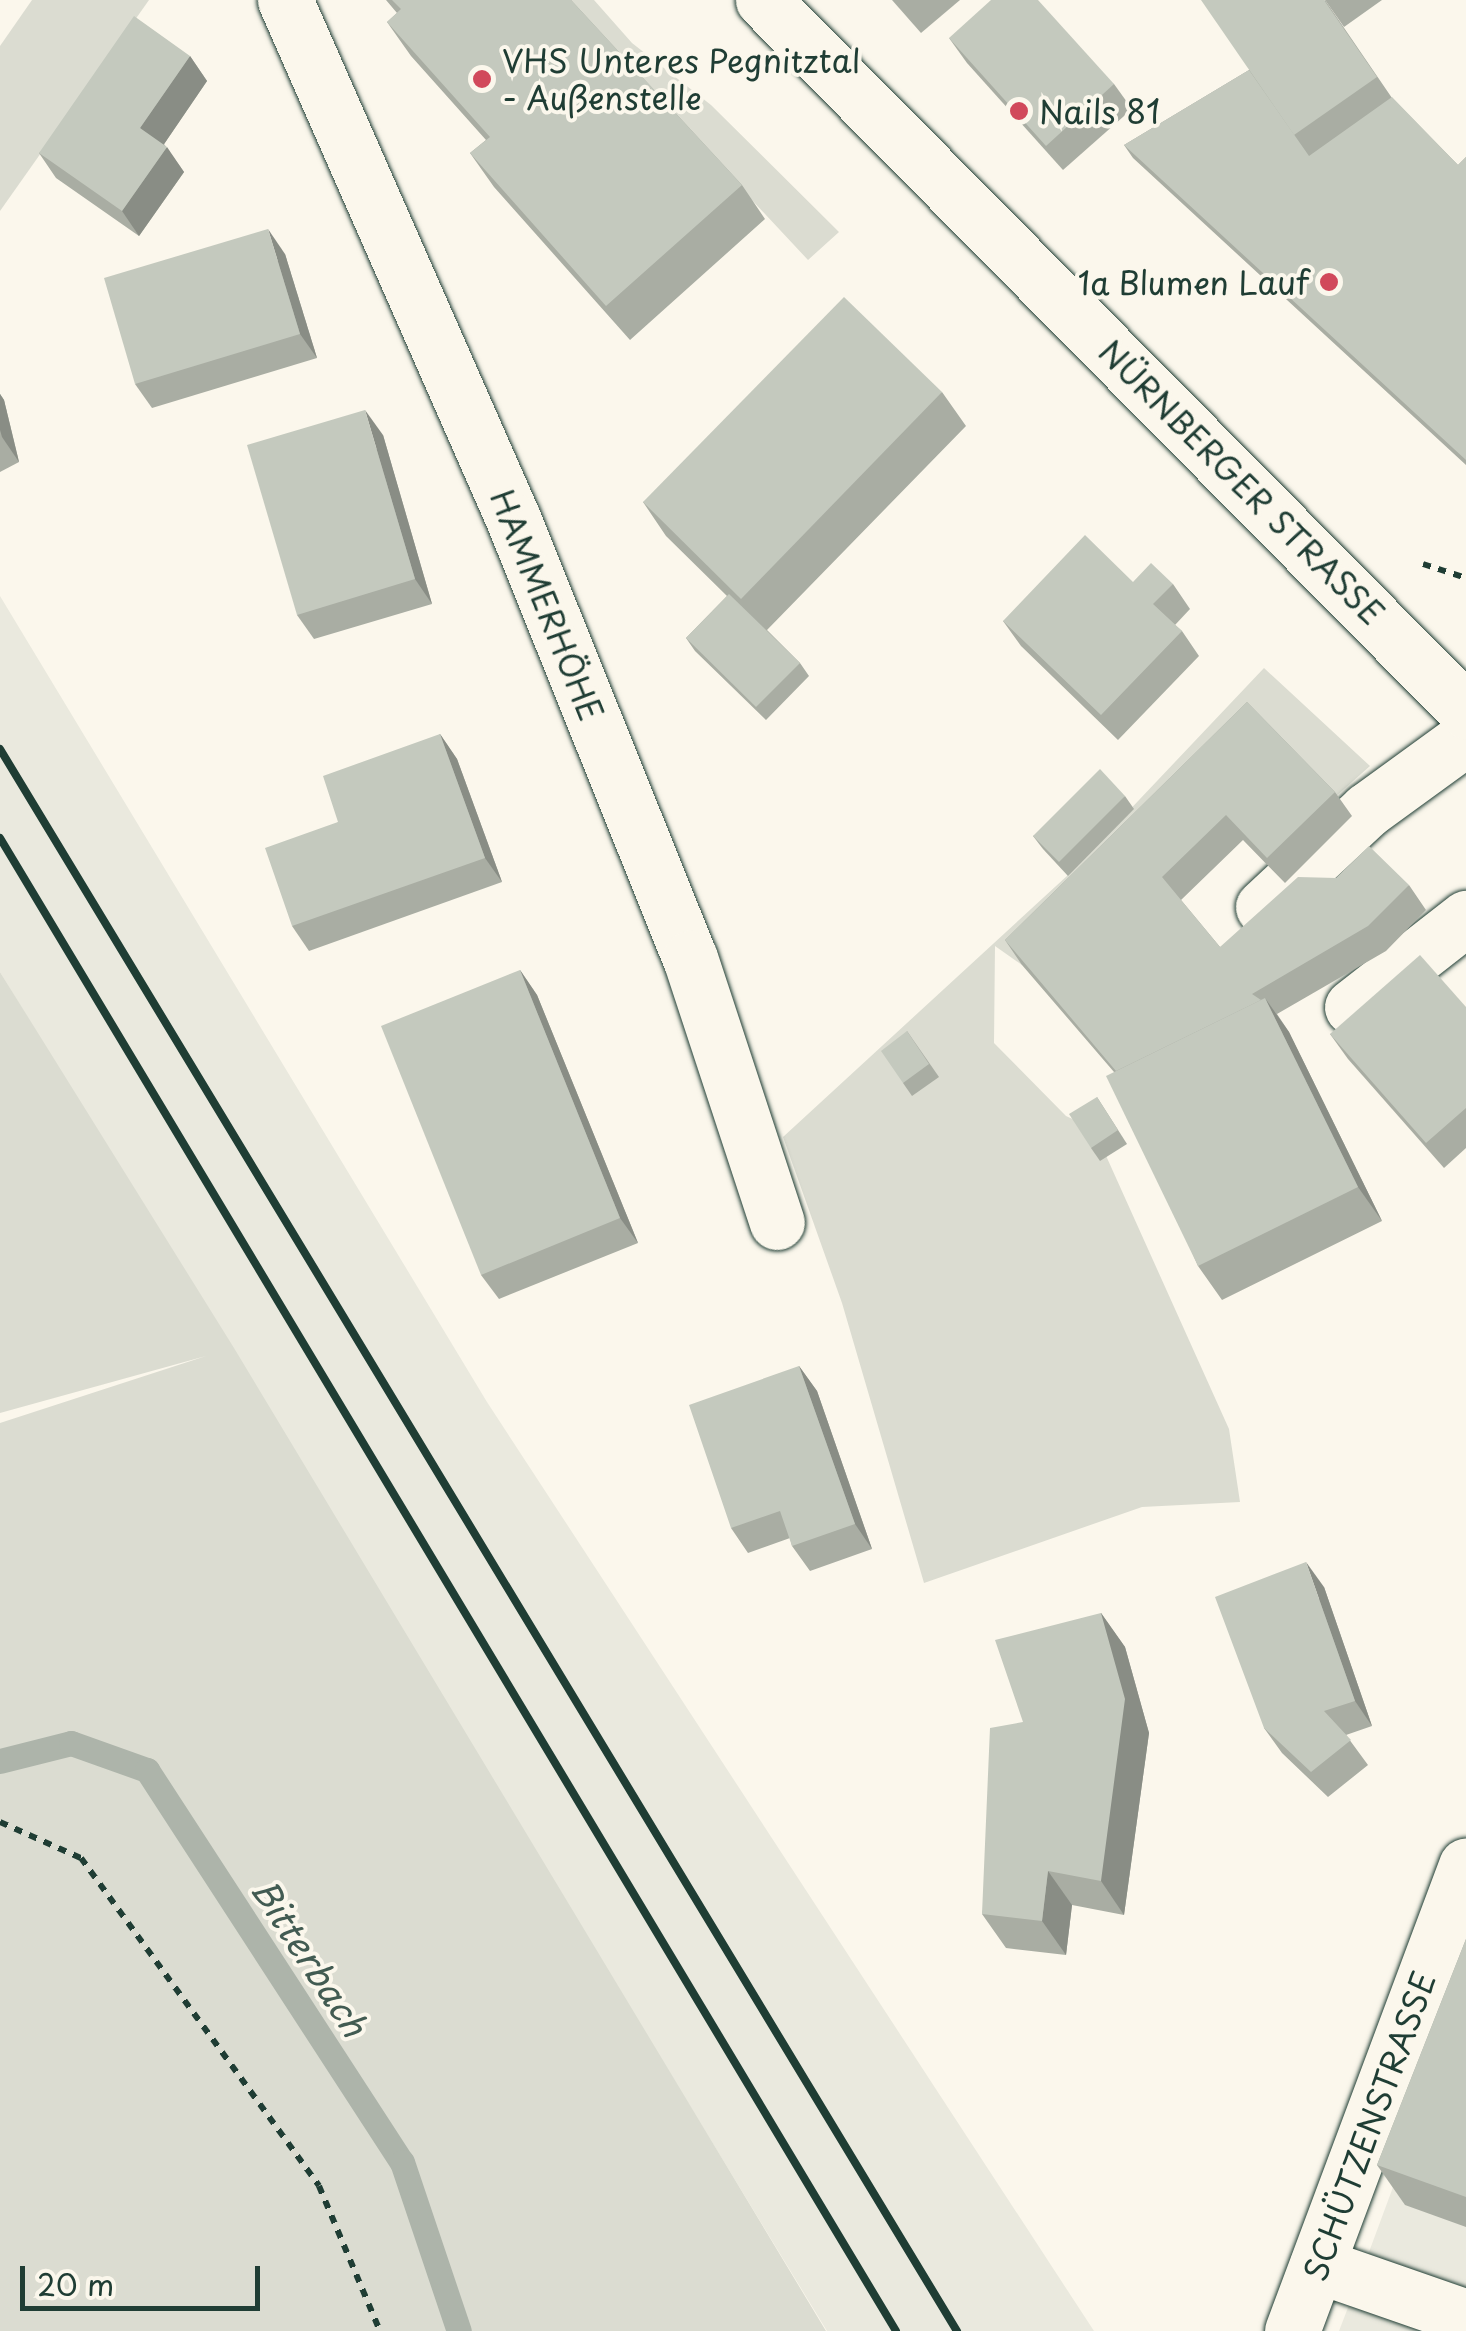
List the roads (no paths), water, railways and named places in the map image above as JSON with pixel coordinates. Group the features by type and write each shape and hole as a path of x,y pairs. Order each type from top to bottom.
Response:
{"street":[{"name":"HAMMERHÖHE","path":"285,0 514,521 683,940 777,1222"},
{"name":"NÜRNBERGER STRASSE","path":"763,0 1466,711"},
{"path":"1263,907 1367,810 1466,738"},
{"path":"1352,1007 1466,918"},
{"name":"SCHÜTZENSTRASSE","path":"1292,2331 1466,1865"},
{"path":"1317,2265 1466,2317"}],"waterway":[{"name":"Bitterbach","path":"0,1761 71,1743 147,1770 402,2162 459,2331"}],"railway":[{"path":"0,749 957,2331"},
{"path":"0,838 896,2331"}],"place":[{"name":"VHS Unteres Pegnitztal - Außenstelle","path":"482,79"},
{"name":"Nails 81","path":"1019,111"},
{"name":"1a Blumen Lauf","path":"1329,282"}]}
